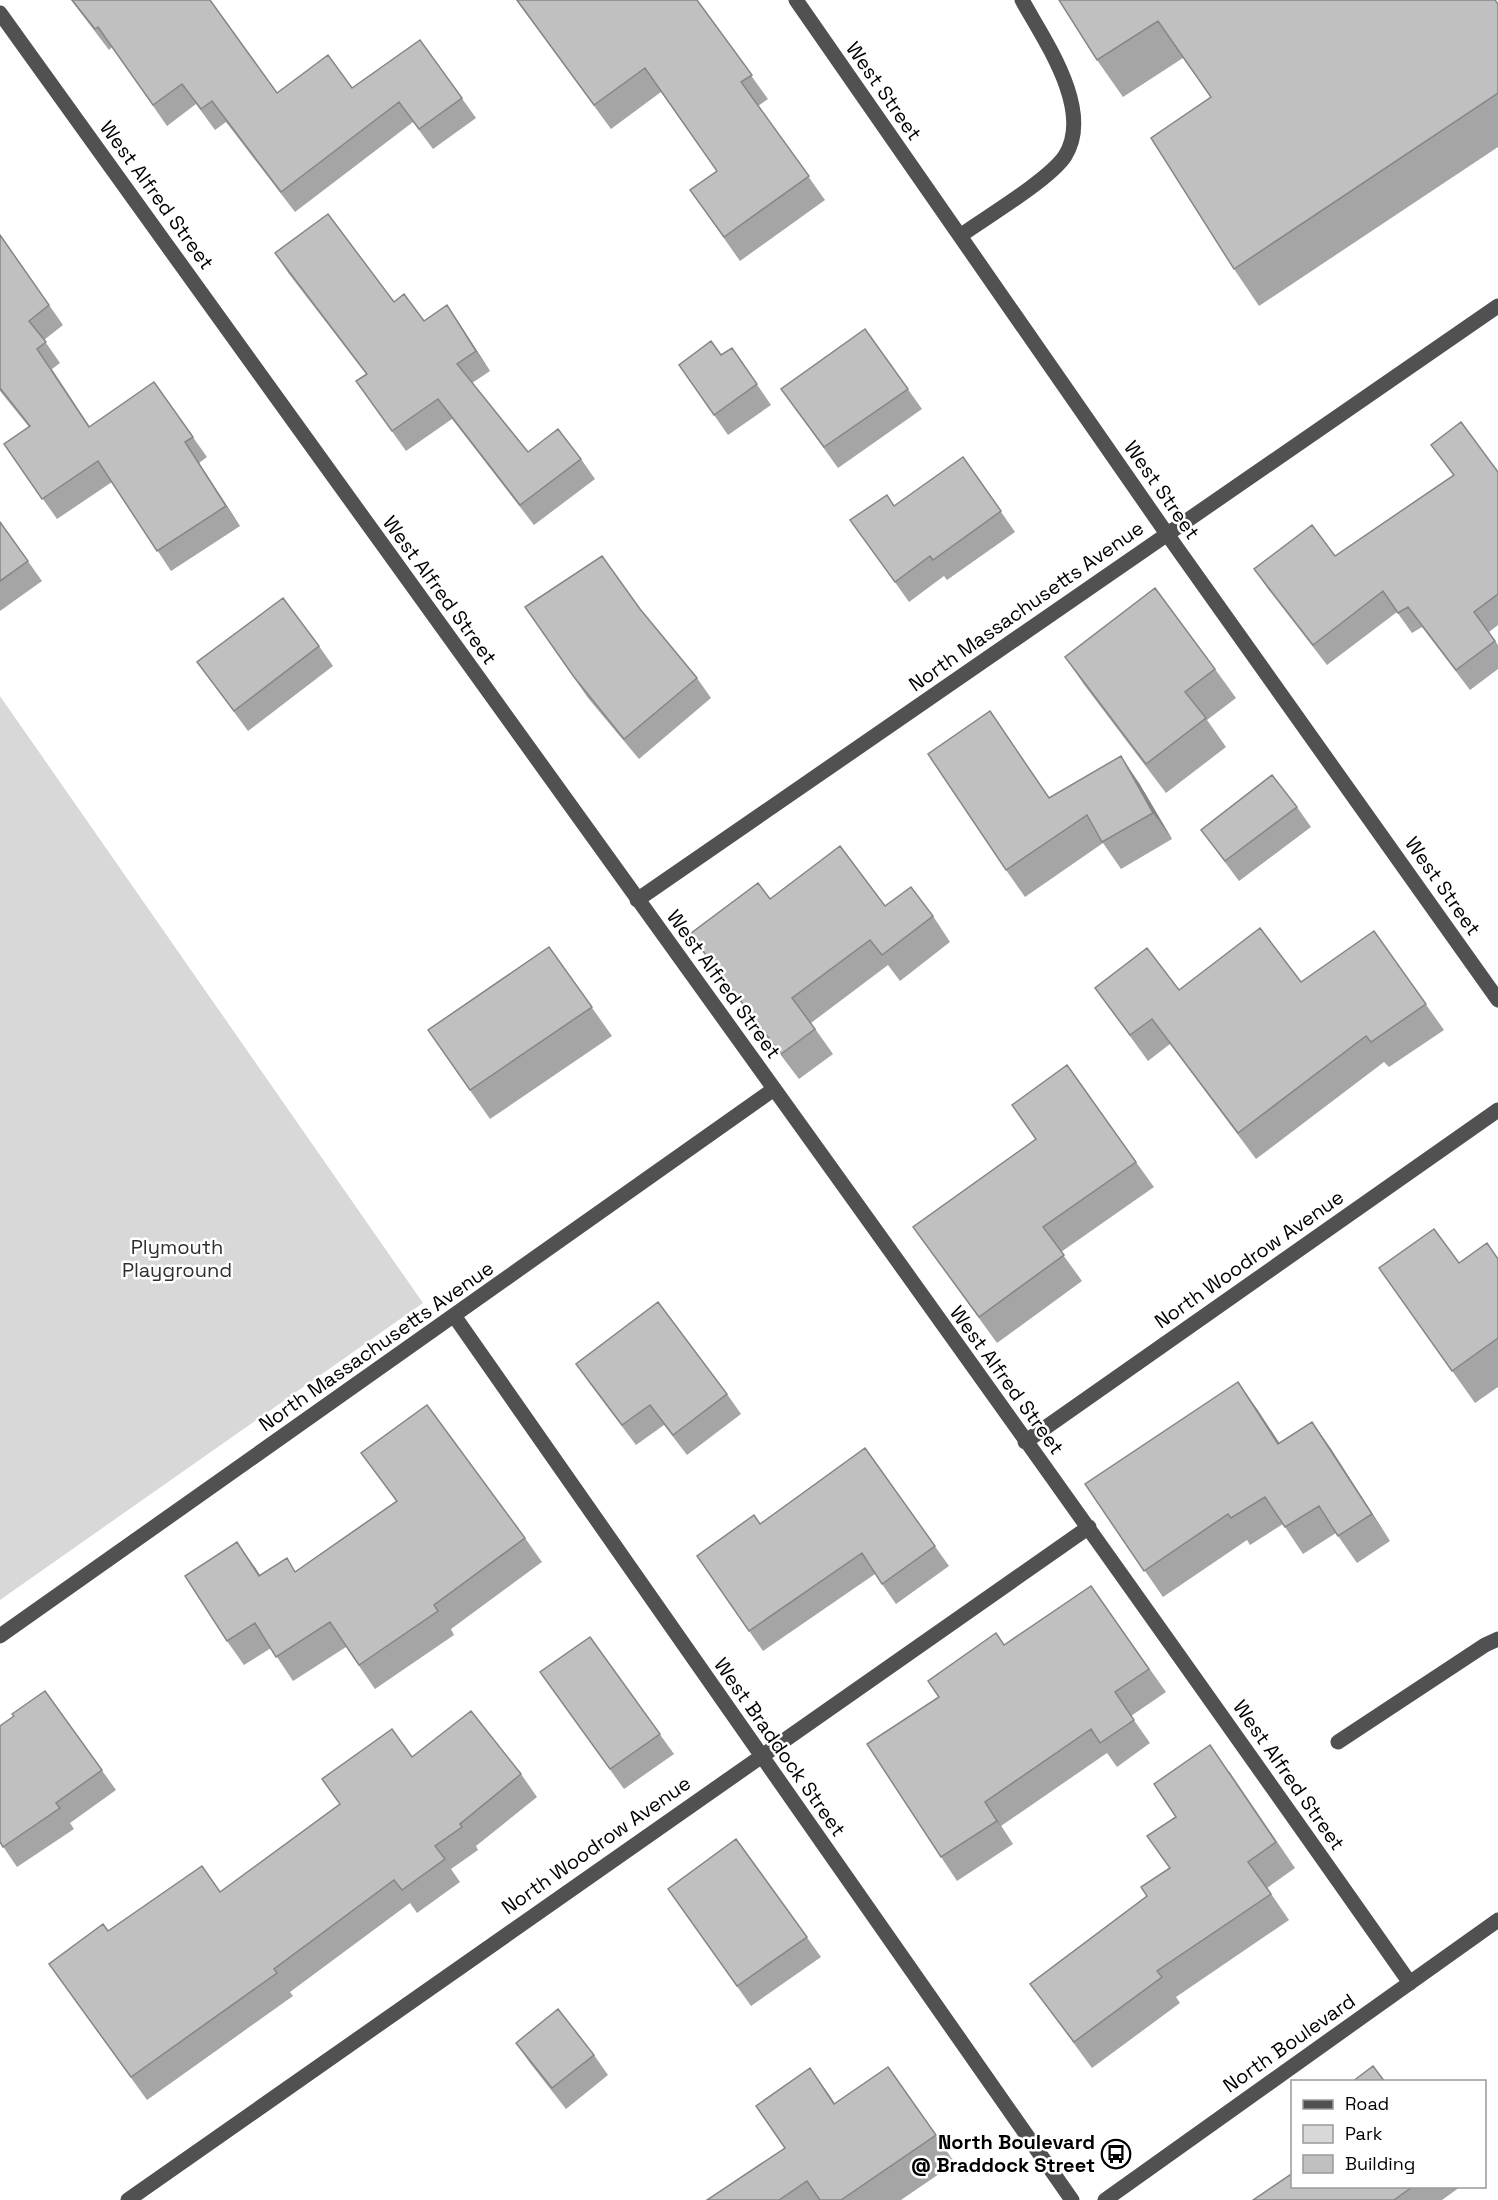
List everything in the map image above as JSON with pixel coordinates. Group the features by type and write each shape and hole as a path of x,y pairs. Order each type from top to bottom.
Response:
{"street":[{"name":"West Street","path":"796,0 1167,534 1498,1000"},
{"path":"960,236 1052,171 1066,155 1073,131 1073,107 1066,85 1022,0"},
{"name":"West Alfred Street","path":"0,13 774,1089 1024,1442 1089,1527 1410,1983"},
{"name":"North Massachusetts Avenue","path":"637,900 1498,306"},
{"name":"North Massachusetts Avenue","path":"0,1636 455,1317 774,1089"},
{"name":"North Woodrow Avenue","path":"1024,1442 1498,1110"},
{"name":"West Braddock Street","path":"455,1317 1072,2200"},
{"name":"North Woodrow Avenue","path":"128,2200 1089,1527"},
{"path":"1338,1742 1485,1645 1498,1639"},
{"name":"North Boulevard","path":"1104,2200 1498,1921"}],"green space":[{"name":"Plymouth Playground","path":"0,696 423,1303 0,1600"}],"building":[{"path":"72,0 210,0 277,93 328,55 352,88 420,40 462,98 419,129 399,102 281,192 212,101 201,109 182,84 153,105 98,27 95,29"},
{"path":"517,0 697,0 752,75 741,82 809,176 724,237 690,190 717,171 645,68 594,105"},
{"path":"1059,0 1495,0 1498,4 1498,93 1234,269 1151,138 1211,97 1158,21 1097,60"},
{"path":"328,214 394,302 404,294 424,321 447,305 476,351 457,364 528,452 558,429 581,459 520,505 438,399 392,431 356,381 367,374 275,253"},
{"path":"0,235 49,305 29,321 46,342 37,349 89,427 154,382 193,437 185,442 226,506 157,551 98,461 42,499 4,444 30,426 0,388"},
{"path":"865,329 908,389 824,447 781,389"},
{"path":"711,341 721,355 732,348 757,384 714,415 679,365"},
{"path":"1461,422 1498,472 1498,594 1474,612 1495,641 1456,670 1408,607 1398,613 1383,591 1313,645 1254,569 1312,525 1335,556 1454,475 1431,445"},
{"path":"963,457 1001,511 933,560 930,556 895,582 850,520 887,495 894,506"},
{"path":"0,522 28,561 0,581"},
{"path":"602,556 640,609 697,678 624,739 574,677 525,607"},
{"path":"1155,588 1215,669 1185,692 1206,718 1146,764 1065,657"},
{"path":"283,598 319,646 234,711 197,662"},
{"path":"990,711 1049,798 1121,756 1153,813 1102,842 1087,815 1006,870 928,754"},
{"path":"1272,775 1297,807 1225,861 1201,830"},
{"path":"840,846 885,906 911,887 933,916 882,955 870,940 792,998 815,1029 781,1054 690,934 758,883 770,899"},
{"path":"1260,928 1301,982 1374,931 1426,1004 1371,1042 1366,1036 1238,1133 1152,1019 1130,1035 1095,988 1147,948 1179,990"},
{"path":"549,947 592,1007 470,1090 428,1030"},
{"path":"1067,1065 1136,1162 1043,1227 1064,1255 979,1317 913,1227 1036,1139 1012,1105"},
{"path":"1434,1229 1459,1263 1487,1243 1498,1259 1498,1338 1452,1371 1379,1268"},
{"path":"658,1302 727,1394 673,1435 650,1405 622,1425 576,1364"},
{"path":"1238,1382 1278,1444 1312,1422 1372,1514 1338,1536 1319,1506 1285,1527 1265,1497 1231,1518 1228,1514 1144,1571 1085,1484"},
{"path":"427,1405 525,1538 434,1605 438,1611 359,1665 330,1622 276,1657 255,1623 227,1641 185,1576 237,1542 259,1576 287,1558 295,1572 397,1501 361,1453"},
{"path":"865,1448 935,1546 882,1584 862,1553 749,1631 697,1556 754,1515 760,1524"},
{"path":"1091,1586 1149,1669 1115,1692 1134,1720 1100,1743 1091,1729 985,1802 997,1821 941,1857 867,1744 939,1697 928,1681 996,1633 1004,1645"},
{"path":"590,1637 660,1734 610,1769 540,1672"},
{"path":"45,1691 102,1770 56,1803 60,1808 3,1847 0,1842 0,1726 14,1716 12,1714"},
{"path":"471,1711 521,1774 460,1824 462,1827 435,1846 445,1859 402,1890 394,1880 274,1969 277,1973 131,2077 49,1964 103,1924 108,1931 202,1866 220,1892 340,1804 322,1779 392,1729 412,1757"},
{"path":"1210,1745 1276,1842 1248,1862 1271,1894 1157,1971 1162,1977 1074,2042 1030,1984 1147,1896 1141,1887 1170,1868 1147,1836 1176,1817 1154,1784"},
{"path":"736,1839 807,1937 737,1986 668,1889"},
{"path":"558,2009 594,2055 552,2088 516,2043"},
{"path":"1373,2066 1384,2080 1355,2080"},
{"path":"888,2067 936,2135 841,2200 820,2200 807,2181 779,2200 707,2200 785,2148 756,2106 810,2068 834,2104"},
{"path":"1291,2174 1291,2188 1411,2188 1394,2200 1253,2200"}],"place":[{"name":"North Boulevard @ Braddock Street","path":"1116,2154"}]}
